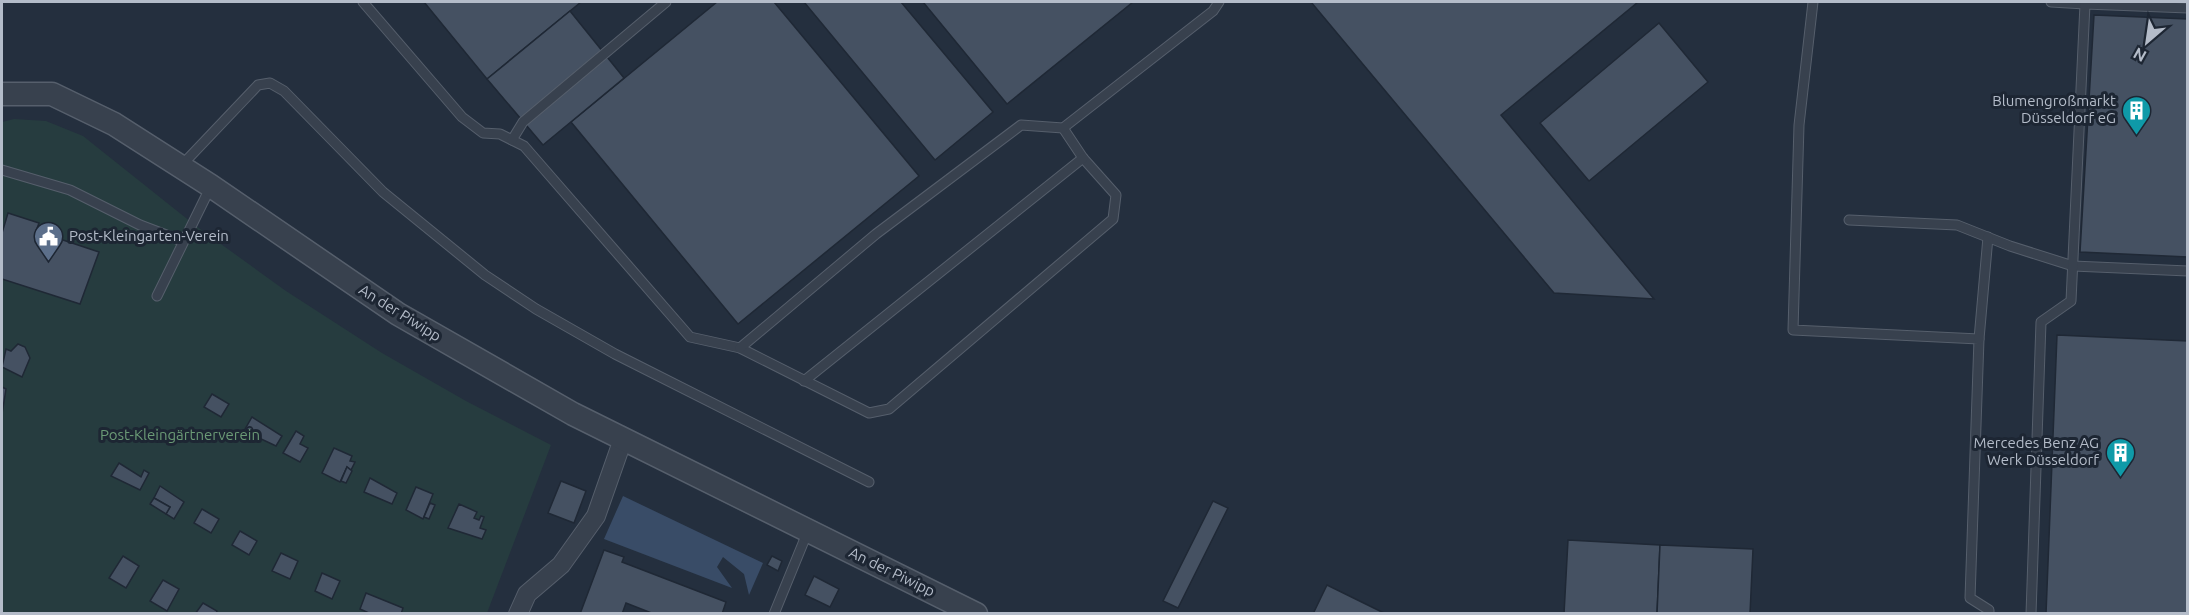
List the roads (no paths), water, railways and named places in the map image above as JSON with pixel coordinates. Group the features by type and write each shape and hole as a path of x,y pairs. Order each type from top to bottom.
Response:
{"street":[{"name":"An der Piwipp","path":"2,94 52,94 114,124 179,168 211,186 399,314 573,414 976,614"},
{"path":"518,614 527,594 561,565 596,516 623,439"}],"lane":[{"path":"363,2 462,117 483,133 500,134 524,146 690,337 740,348 869,413 889,409 1113,219 1116,195 1083,158 1062,128"},
{"path":"512,140 524,122 666,2"},
{"path":"740,348 876,234 1021,126 1062,128 1213,11 1219,2"},
{"path":"1813,2 1799,125 1793,330 1979,339"},
{"path":"2051,2 2187,8"},
{"path":"2031,614 2041,322 2071,301 2085,4"},
{"path":"179,168 258,85 270,83 284,91 383,192 485,275 536,309 615,354 869,482"},
{"path":"804,381 1083,158"},
{"path":"2,170 70,190 140,225 182,241"},
{"path":"157,296 211,186"},
{"path":"1850,220 1957,225 2073,266 2187,272"},
{"path":"1988,237 1979,339 1970,598 1989,610 1989,614"},
{"path":"774,614 808,531"}],"water":[{"path":"623,496 763,563 749,595 744,574 723,557 717,567 732,588 604,539"}],"place":[{"name":"Blumengroßmarkt Düsseldorf eG","path":"2137,136"},
{"name":"Post-Kleingarten-Verein","path":"48,262"},
{"name":"Mercedes Benz AG Werk Düsseldorf","path":"2120,478"}],"park label":[{"name":"Post-Kleingärtnerverein","path":"180,435"}]}
